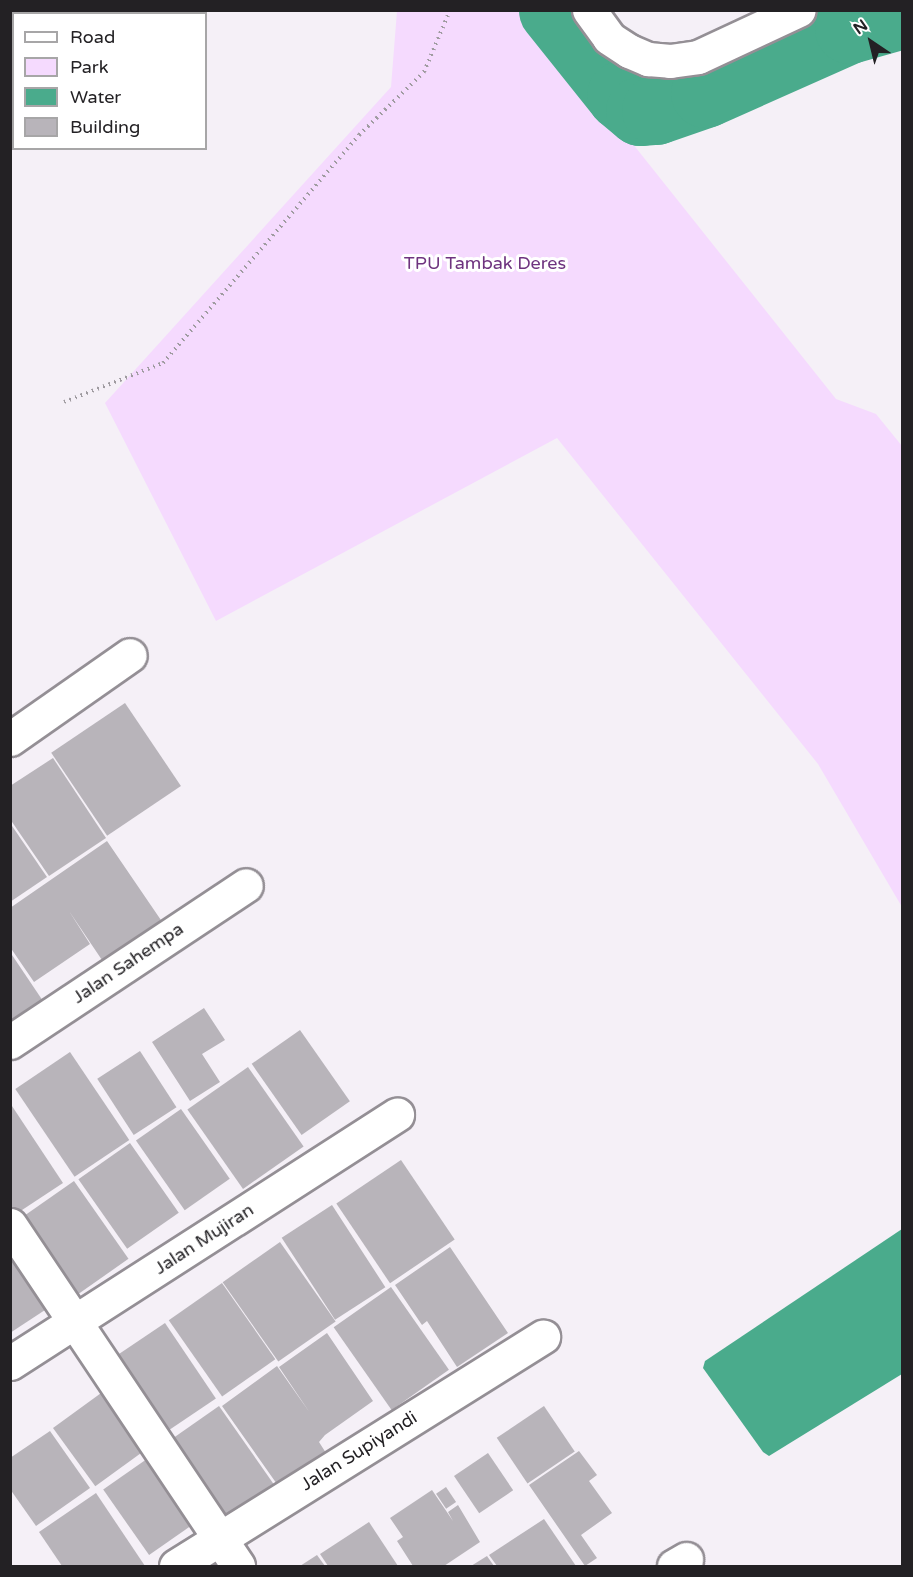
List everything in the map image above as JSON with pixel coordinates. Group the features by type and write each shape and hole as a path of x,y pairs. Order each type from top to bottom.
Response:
{"street":[{"path":"589,10 609,38 629,51 648,59 670,61 698,57 799,10"},
{"path":"10,739 130,655"},
{"name":"Jalan Sahempa","path":"10,1042 246,885"},
{"name":"Jalan Mujiran","path":"10,1363 397,1115"},
{"path":"10,1225 73,1324 238,1566"},
{"name":"Jalan Supiyandi","path":"176,1566 543,1336"}],"path":[{"path":"64,402 163,363 359,135 424,72 450,10"}],"green space":[{"name":"TPU Tambak Deres","path":"397,11 527,11 836,399 876,414 902,446 902,907 818,764 557,438 216,621 105,403 391,87"}],"water":[{"path":"902,1229 902,1374 769,1456 763,1452 703,1368 705,1361"}],"building":[{"path":"125,703 181,786 107,836 51,753"},
{"path":"53,758 106,838 49,876 10,819 10,786"},
{"path":"10,823 47,877 10,902"},
{"path":"107,841 165,926 106,966 69,911 90,944 34,982 10,947 10,908"},
{"path":"10,952 45,1004 10,1026"},
{"path":"204,1008 225,1040 202,1054 220,1082 190,1101 152,1042"},
{"path":"300,1030 350,1101 302,1135 252,1064"},
{"path":"140,1051 176,1107 134,1135 97,1079"},
{"path":"70,1052 129,1140 75,1177 15,1089"},
{"path":"248,1067 304,1146 243,1189 187,1109"},
{"path":"10,1103 63,1183 16,1214 10,1206"},
{"path":"181,1109 230,1179 185,1210 136,1141"},
{"path":"130,1143 179,1213 127,1249 78,1179"},
{"path":"401,1160 455,1240 390,1283 336,1204"},
{"path":"74,1181 128,1259 72,1298 17,1221"},
{"path":"332,1205 385,1287 335,1320 282,1238"},
{"path":"280,1242 336,1321 278,1362 223,1282"},
{"path":"450,1247 508,1333 457,1367 427,1321 422,1325 395,1285"},
{"path":"10,1257 45,1310 10,1333"},
{"path":"222,1283 275,1359 222,1396 169,1320"},
{"path":"391,1287 449,1370 392,1410 334,1327"},
{"path":"165,1323 216,1398 163,1434 112,1359"},
{"path":"327,1333 373,1401 325,1435 319,1442 326,1453 279,1487 222,1406 277,1366 310,1413 279,1367"},
{"path":"108,1388 150,1446 95,1486 53,1428"},
{"path":"219,1406 277,1489 224,1526 166,1443"},
{"path":"544,1406 575,1452 528,1483 497,1438"},
{"path":"50,1431 90,1488 36,1526 10,1489 10,1458"},
{"path":"579,1451 597,1475 589,1481 612,1513 581,1535 597,1558 585,1566 529,1485"},
{"path":"488,1453 513,1490 479,1513 454,1476"},
{"path":"154,1454 200,1520 149,1555 103,1490"},
{"path":"446,1487 456,1502 446,1509 436,1494"},
{"path":"432,1490 453,1521 448,1512 458,1505 480,1542 444,1566 413,1566 397,1541 403,1537 390,1518"},
{"path":"96,1493 145,1566 62,1566 39,1532"},
{"path":"544,1519 576,1566 497,1566 489,1555"},
{"path":"369,1522 398,1566 328,1566 320,1554"},
{"path":"317,1555 325,1566 300,1566"},
{"path":"487,1556 494,1566 471,1566"}],"waterway":[{"path":"553,10 621,95 640,111 656,110 705,93 849,29 902,14"}]}
